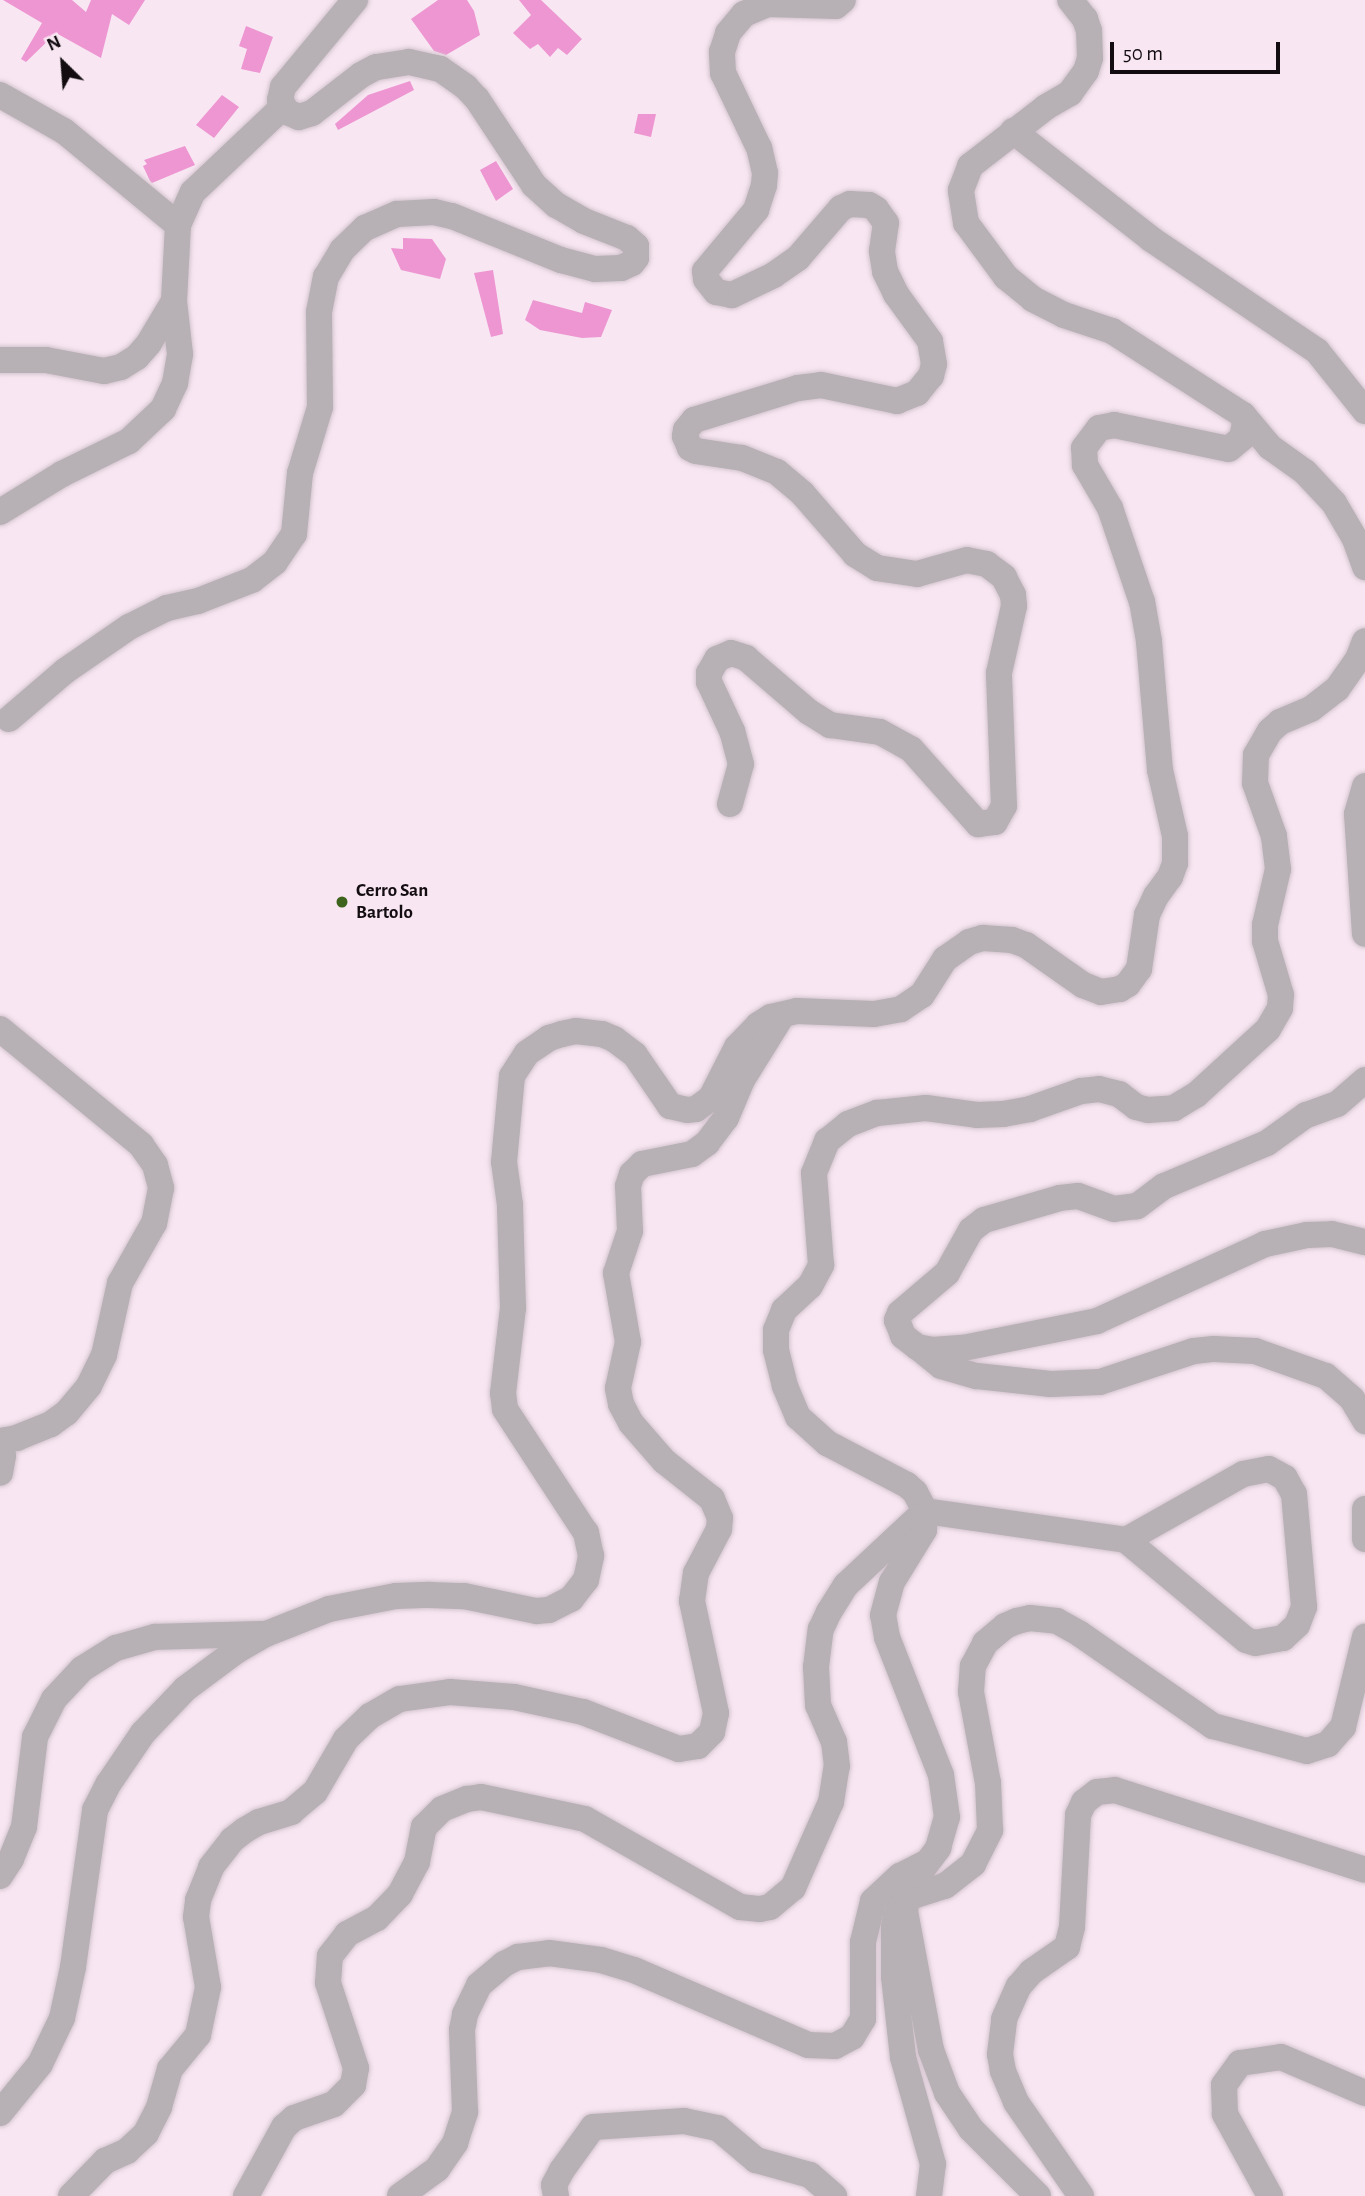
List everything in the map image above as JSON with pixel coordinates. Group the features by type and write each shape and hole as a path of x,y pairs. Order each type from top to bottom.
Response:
{"street":[{"path":"0,512 62,474 129,441 153,421 170,396 179,369 174,301 177,225 193,192 283,107 283,88 355,0"},
{"path":"730,804 741,764 732,731 709,682 709,673 717,659 731,653 746,658 809,712 830,725 872,730 911,749 978,824 995,822 1004,806 999,673 1014,606 1004,577 988,564 967,560 918,574 877,568 855,554 802,493 777,472 743,458 696,451 690,448 685,436 694,420 798,388 821,385 897,401 917,394 931,376 934,364 930,341 895,294 885,271 882,251 886,223 882,215 869,205 850,204 841,208 798,258 774,275 732,295 716,292 706,279 705,271 756,210 764,186 759,148 723,72 722,52 728,33 744,14 767,4 836,6 843,0"},
{"path":"1070,0 1085,19 1089,31 1090,58 1086,71 1070,93 1013,131 970,166 961,190 966,223 1006,277 1048,308 1112,331 1243,415 1270,447 1305,472 1334,503 1355,539 1365,567"},
{"path":"9,719 65,671 129,627 167,608 198,601 252,580 275,562 294,534 300,473 320,407 319,312 326,277 342,250 365,228 397,214 434,212 452,216 561,260 595,269 621,268 636,258 637,252 632,241 583,221 556,205 534,185 472,93 440,69 409,62 392,63 361,75 306,116 293,115 283,107"},
{"path":"0,95 64,131 177,225"},
{"path":"1013,131 1152,239 1317,351 1365,411"},
{"path":"0,360 46,360 104,371 121,367 137,358 174,301"},
{"path":"0,2113 40,2064 62,2018 73,1966 74,1940 95,1810 109,1783 143,1733 185,1689 236,1651 266,1634 329,1609 396,1597 464,1596 536,1611 561,1605 580,1590 590,1569 591,1556 586,1533 505,1409 503,1393 513,1308 510,1205 504,1163 512,1076 527,1054 537,1045 562,1034 589,1032 614,1039 635,1055 670,1106 696,1109 710,1098 746,1035 771,1017 784,1013 874,1014 901,1009 922,995 945,959 956,949 983,938 1012,940 1026,945 1091,990 1120,989 1135,977 1141,959 1147,915 1156,896 1170,877 1175,863 1175,836 1160,770 1149,641 1142,602 1122,539 1085,465 1084,448 1099,428 1114,425 1229,449 1242,438 1245,430 1243,415"},
{"path":"929,2196 933,2164 903,2057 894,1977 896,1915 918,1875 929,1863 944,1833 947,1817 945,1789 887,1637 883,1615 892,1582 924,1530 925,1511 921,1500 906,1485 816,1436 798,1417 788,1397 776,1350 776,1330 784,1310 810,1286 821,1265 822,1244 813,1185 821,1151 836,1132 877,1113 926,1108 977,1115 1003,1114 1030,1110 1081,1091 1099,1089 1119,1094 1136,1107 1148,1111 1174,1108 1196,1095 1268,1029 1279,1008 1281,995 1265,941 1266,911 1276,884 1278,862 1274,836 1255,783 1256,755 1270,731 1280,722 1311,709 1337,689 1358,659 1365,641"},
{"path":"1365,786 1357,814 1365,934"},
{"path":"71,2196 105,2161 127,2151 145,2133 159,2107 170,2068 198,2035 208,1987 196,1917 198,1900 211,1867 232,1840 245,1830 291,1812 315,1792 346,1739 370,1716 392,1703 416,1694 450,1692 514,1697 583,1712 679,1749 698,1746 712,1732 716,1713 692,1601 696,1573 719,1529 720,1518 712,1499 664,1461 631,1423 621,1404 618,1388 628,1342 616,1273 630,1231 628,1186 632,1174 642,1164 692,1154 707,1143 726,1118 742,1080 784,1013"},
{"path":"0,1029 141,1145 155,1165 161,1188 154,1223 120,1283 104,1355 89,1386 66,1413 51,1424 0,1443 3,1455 0,1473"},
{"path":"1365,1080 1337,1104 1306,1115 1267,1143 1164,1186 1137,1206 1114,1209 1078,1196 1060,1198 977,1224 947,1273 900,1313 897,1320 899,1329 941,1366 976,1376 1051,1384 1100,1382 1194,1351 1255,1351 1326,1376 1352,1399 1365,1421"},
{"path":"917,1347 932,1350 963,1348 1097,1321 1265,1244 1307,1235 1332,1234 1365,1242"},
{"path":"925,1511 1126,1540 1246,1640 1265,1643 1283,1638 1301,1616 1304,1607 1294,1494 1285,1478 1269,1469 1252,1470 1126,1540"},
{"path":"1365,1509 1365,1539"},
{"path":"246,2196 284,2127 294,2118 334,2104 352,2085 356,2067 328,1983 330,1956 346,1934 376,1917 400,1894 417,1862 424,1827 442,1809 467,1799 481,1797 585,1819 740,1907 760,1909 787,1896 831,1802 837,1766 834,1742 818,1705 816,1667 821,1629 846,1585 925,1511"},
{"path":"907,1898 945,1886 973,1864 990,1830 988,1783 971,1679 973,1666 985,1643 1005,1626 1030,1619 1057,1621 1213,1726 1307,1751 1328,1744 1343,1727 1365,1637"},
{"path":"0,1875 12,1859 24,1827 35,1737 54,1699 82,1669 116,1648 155,1637 266,1634"},
{"path":"1081,2196 1016,2102 1000,2054 1004,2019 1019,1986 1031,1972 1067,1947 1072,1927 1078,1815 1084,1802 1097,1792 1115,1790 1365,1870"},
{"path":"400,2196 437,2169 456,2143 465,2112 462,2030 465,2014 479,1984 504,1964 534,1954 601,1960 634,1970 808,2045 835,2046 852,2037 863,2019 863,1942 873,1901 900,1876 929,1863"},
{"path":"907,1898 905,1911 931,2050 947,2093 971,2129 1038,2196"},
{"path":"1270,2196 1225,2114 1224,2085 1240,2063 1281,2057 1365,2093"},
{"path":"556,2196 554,2185 562,2170 593,2127 684,2121 718,2128 756,2160 804,2172 822,2183 834,2196"}],"building":[{"path":"3,0 72,0 86,12 91,0 145,0 129,25 112,14 101,58 56,33 26,62 21,59 42,23"},
{"path":"438,0 467,0 474,11 480,35 446,55 434,51 411,19"},
{"path":"519,0 541,0 582,39 567,55 558,48 550,57 538,44 530,49 513,33 531,15"},
{"path":"246,26 273,37 260,73 241,69 247,49 239,46"},
{"path":"410,81 414,90 338,130 335,124 368,95"},
{"path":"222,95 239,107 214,138 196,125"},
{"path":"638,114 656,114 651,137 634,133"},
{"path":"185,146 195,165 152,183 143,166 147,164 144,160"},
{"path":"496,161 513,189 496,201 480,170"},
{"path":"403,238 432,239 446,259 440,279 401,270 391,248 403,249"},
{"path":"493,270 503,334 491,337 474,273"},
{"path":"533,300 582,313 585,302 612,310 601,337 582,338 540,330 525,320"}],"place":[{"name":"Cerro San Bartolo","path":"342,902"}]}
